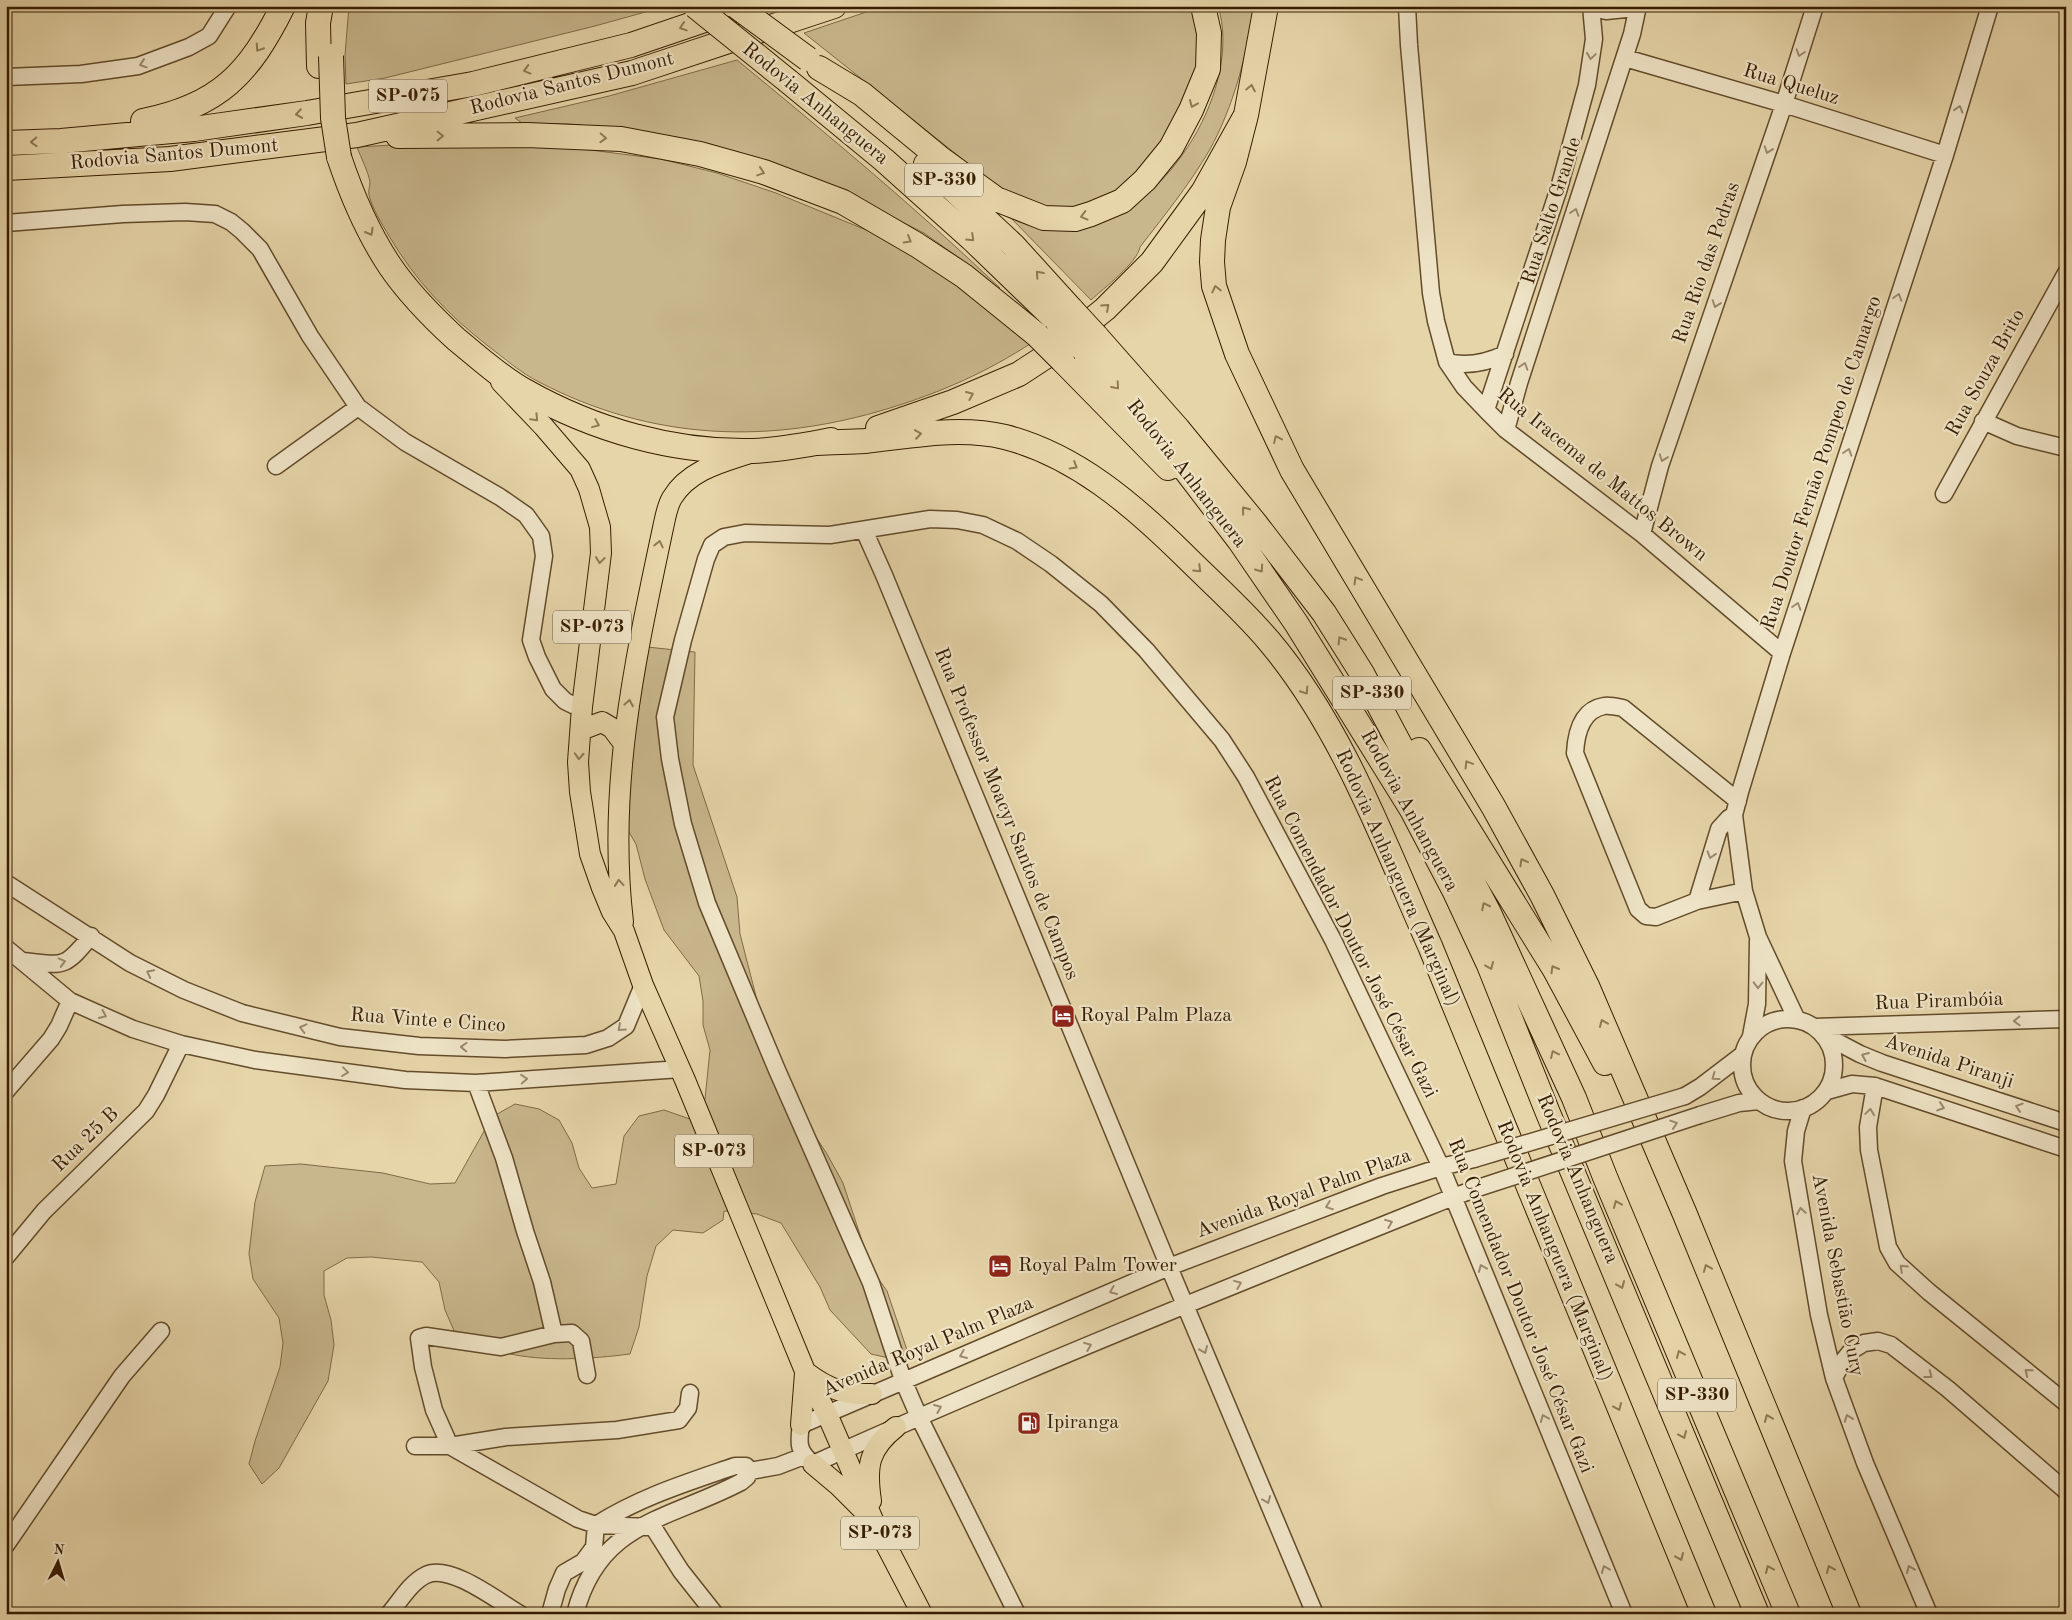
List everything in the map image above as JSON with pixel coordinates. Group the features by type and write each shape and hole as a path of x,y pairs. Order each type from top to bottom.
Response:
{"highway":[{"path":"61,141 115,126 170,116 192,108 210,98 234,80 251,60 283,6"},
{"path":"321,6 318,23 325,61"},
{"path":"336,6 325,61 323,100 349,187 366,226 390,266 408,290 429,314 478,357 524,391 613,431 704,449 755,451 817,443 885,426 953,402 1019,374 1048,355 1105,309 1152,262 1203,192 1246,115"},
{"name":"Rodovia Anhanguera","path":"695,6 892,167 972,239 1065,316"},
{"name":"Rodovia Anhanguera","path":"736,6 814,63 1013,245 1065,316 1178,429 1255,523 1324,612 1363,675 1488,910 1574,1098 1788,1614"},
{"name":"Rodovia Santos Dumont","path":"6,144 194,129 288,116 472,84 631,45 746,6"},
{"name":"Rodovia Santos Dumont","path":"6,168 170,159 357,135 632,73 825,10 850,6"},
{"path":"814,63 862,94 941,159 996,199 1044,218 1075,218 1091,214 1122,201 1145,180 1171,148 1191,110 1208,69 1209,33 1203,6"},
{"path":"1266,6 1246,115 1234,162 1218,207 1213,240 1214,286 1237,354 1292,470 1493,806 1542,895 1587,986 1684,1212 1849,1614"},
{"path":"357,135 527,135 621,139 700,154 764,172 843,202 917,245 964,276 1037,335 1240,540"},
{"name":"Rodovia Anhanguera","path":"1090,343 1240,540 1296,623 1412,810 1459,900 1489,964 1548,1113 1757,1614"},
{"name":"Rodovia Anhanguera (Marginal)","path":"817,443 862,441 959,431 1005,437 1062,459 1112,490 1167,538 1268,641 1295,675 1344,755 1430,946 1704,1614"},
{"path":"1363,675 1416,745 1555,970 1684,1212"}],"main road":[{"name":"SP-073","path":"478,357 544,427 580,469 589,489 600,527 601,553 582,707 578,762 580,792 589,846 602,888 612,912 624,931 643,985 680,1069 805,1371 827,1414 873,1520 922,1614"},
{"name":"SP-073","path":"624,931 618,877 619,784 627,714 663,528 672,498 692,476 712,466 755,451"},
{"path":"581,730 602,722 612,728 624,744"},
{"path":"805,1371 826,1386 841,1392 858,1395 872,1394"},
{"path":"801,1425 805,1371"},
{"path":"873,1520 869,1488 870,1460 881,1441 896,1427"},
{"path":"808,1460 838,1485 873,1520"}],"street":[{"path":"6,77 81,74 138,66 189,47 210,36 228,6"},
{"name":"Rua Iracema de Mattos Brown","path":"1407,6 1431,293 1447,362 1464,386 1506,430 1642,534 1782,653"},
{"name":"Rua Rio das Pedras","path":"1642,534 1660,466 1784,104 1815,6"},
{"name":"Rua Doutor Fernão Pompeo de Camargo","path":"1797,1020 1758,937 1744,890 1736,808 1782,653 1945,155 1990,6"},
{"path":"1486,410 1559,188 1587,85 1594,39 1591,7 1606,11 1637,7"},
{"name":"Rua Salto Grande","path":"1506,430 1519,383 1632,34 1637,7"},
{"name":"Rua Queluz","path":"1624,58 1784,104 1945,155"},
{"path":"6,224 123,214 185,212 215,214 231,222 260,249 310,336 358,408 405,442 500,497 526,515 541,536 544,556 531,640 553,689 565,701 582,707"},
{"name":"Rua Souza Brito","path":"1944,494 2066,272"},
{"path":"1447,362 1463,365 1481,363 1505,354"},
{"path":"276,466 358,408"},
{"path":"1983,421 2017,436 2066,448"},
{"name":"Rua Comendador Doutor José César Gazi","path":"1017,1614 918,1417 903,1380 870,1284 707,903 682,824 670,759 665,718 682,640 706,559 712,545 724,537 745,533 830,535 930,519 957,520 983,525 1017,541 1051,564 1101,604 1146,650 1222,740 1246,777 1336,946 1441,1167 1624,1614"},
{"name":"Rua Professor Moacyr Santos de Campos","path":"864,530 1169,1267 1315,1614"},
{"path":"1697,901 1719,829 1736,808 1624,708 1604,706 1591,712 1581,723 1576,737 1575,754 1638,909 1646,916 1656,917 1697,901 1744,890"},
{"name":"Rua Vinte e Cinco","path":"6,883 130,962 184,990 242,1013 340,1037 391,1044 505,1049 586,1045 608,1038 626,1026 643,985"},
{"path":"22,961 56,964 66,962 73,958 91,936"},
{"name":"Rua Doutor Fernão Pompeo de Camargo","path":"1751,1036 1757,1004 1758,937"},
{"path":"6,948 70,1001 133,1029 217,1053 315,1069 404,1080 476,1083 680,1069"},
{"path":"6,1091 51,1039 70,1001"},
{"path":"1784,1019 1797,1020 1818,1030 1830,1047 1834,1062 1833,1076 1826,1090 1816,1101 1792,1111 1769,1107 1759,1101 1750,1092 1741,1068 1742,1055 1751,1036 1761,1027 1784,1019"},
{"name":"Rua Pirambóia","path":"1818,1030 2066,1019"},
{"name":"Avenida Piranji","path":"1818,1030 1860,1054 1882,1063 2066,1122"},
{"name":"Rua 25 B","path":"6,1256 44,1211 146,1111 181,1044"},
{"name":"Avenida Royal Palm Plaza","path":"801,1425 1169,1267 1382,1186 1685,1096 1714,1078 1742,1055"},
{"path":"476,1083 504,1158 542,1282 554,1334"},
{"path":"1826,1090 1852,1084 1875,1086 2066,1148"},
{"path":"1875,1086 1868,1127 1869,1150 1888,1247 1898,1263 1929,1292 2066,1402"},
{"path":"750,1471 808,1460 843,1450 1186,1305 1453,1196 1700,1115 1739,1103 1759,1101"},
{"name":"Avenida Sebastião Cury","path":"1803,1108 1796,1131 1793,1162 1809,1259 1834,1378 1865,1463 1929,1614"},
{"path":"6,1545 122,1376 161,1331"},
{"path":"587,1374 581,1341 572,1334 554,1334 501,1347 426,1336 419,1338 423,1367 434,1410 450,1446 578,1519 596,1525 636,1528 653,1527 681,1571 715,1614"},
{"path":"1834,1378 1847,1356 1864,1343 1878,1341 1891,1345 1948,1389 2066,1491"},
{"path":"415,1446 450,1446 506,1437 617,1430 679,1420 688,1408 690,1394"},
{"path":"801,1425 799,1443 808,1460"},
{"path":"596,1525 623,1508 668,1489 742,1465 746,1466 750,1471"},
{"path":"575,1614 587,1580 598,1562 615,1543 636,1528 731,1487 747,1477 750,1471"},
{"path":"550,1614 564,1573 583,1562 594,1547 596,1525"},
{"path":"389,1614 413,1586 427,1574 442,1573 459,1577 520,1614"}],"shaded area":[{"path":"349,6 667,6 595,26 385,78 346,84 345,55"},
{"path":"884,6 1198,6 1200,74 1147,171 1093,206 1050,209 1000,189 804,33"},
{"path":"1218,6 1255,6 1238,80 1218,134 1201,164 1140,247 1133,260 1091,300 1007,214 1062,224 1089,225 1119,214 1146,194 1172,169 1193,139 1209,106 1220,71 1223,38"},
{"path":"737,60 904,200 1000,288 996,288 962,260 924,233 876,209 618,129 570,124 522,123 515,118 609,96"},
{"path":"447,142 543,144 661,159 717,173 776,193 876,234 920,258 1033,342 981,372 928,395 845,420 800,428 756,432 712,431 668,426 625,416 582,402 526,374 459,322 421,282 399,252 372,205 369,195 369,178 357,147"},
{"path":"647,647 695,652 693,765 737,897 740,934 766,1035 814,1134 843,1183 871,1268 887,1291 908,1353 898,1360 871,1354 830,1310 820,1287 781,1223 757,1214 724,1211 723,1220 703,1233 673,1230 656,1246 647,1276 639,1327 630,1354 615,1356 552,1359 521,1356 493,1349 455,1333 445,1310 439,1282 422,1262 371,1257 347,1258 324,1271 324,1295 331,1320 334,1345 328,1381 279,1468 262,1484 249,1464 280,1367 283,1343 279,1318 253,1279 249,1254 255,1202 265,1166 301,1164 383,1173 430,1184 455,1183 492,1117 515,1104 539,1109 559,1120 572,1143 579,1168 592,1188 616,1184 624,1136 639,1116 664,1110 690,1119 695,1123 705,1099 710,1050 703,1025 703,1001 699,976 664,930 645,879 636,844 623,822 618,717 622,684 627,660"}],"place":[{"name":"Royal Palm Plaza","path":"1063,1016"},
{"name":"Royal Palm Tower","path":"1000,1266"},
{"name":"Ipiranga","path":"1029,1423"}]}
